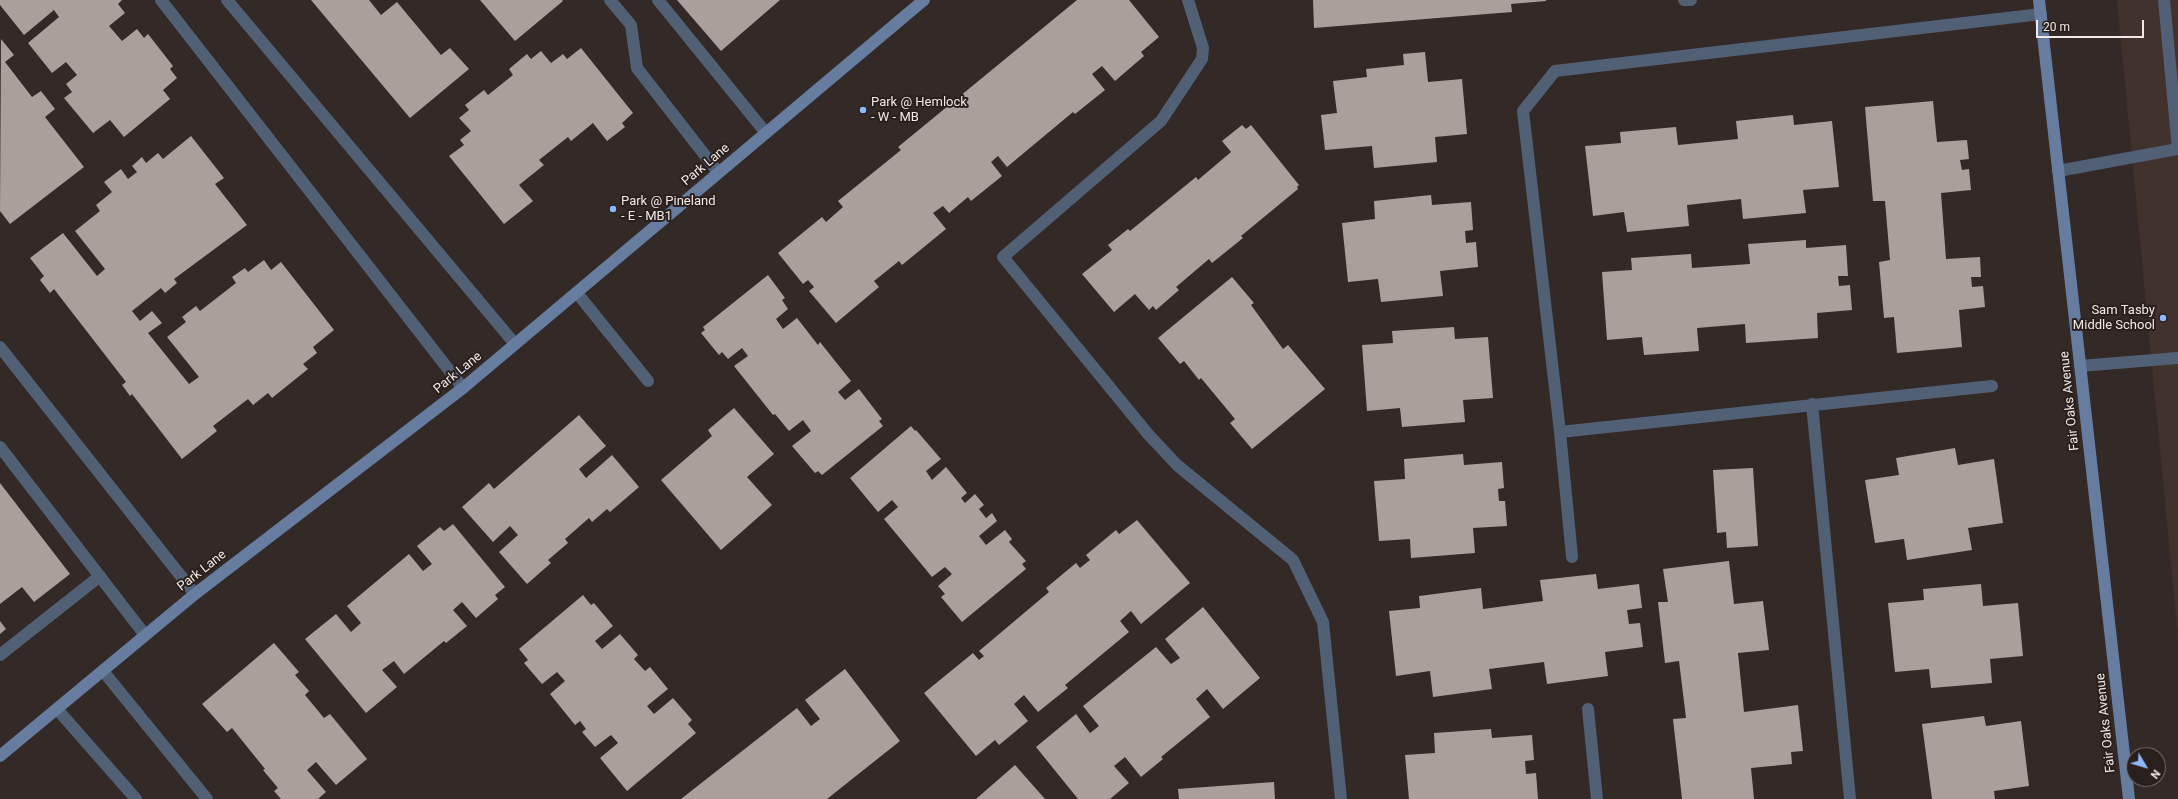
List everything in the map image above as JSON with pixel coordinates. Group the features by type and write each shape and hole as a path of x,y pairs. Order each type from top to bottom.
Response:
{"main road":[{"name":"Park Lane","path":"0,756 195,594 463,388 924,0"},
{"name":"Fair Oaks Avenue","path":"2039,0 2129,799"}],"lane":[{"path":"161,0 463,388"},
{"path":"227,0 515,344"},
{"path":"610,0 631,25 637,68 718,172"},
{"path":"658,0 766,133"},
{"path":"1188,0 1203,48 1202,59 1161,120 1003,257 1148,434 1177,465 1293,560 1323,622 1341,799"},
{"path":"1684,0 1691,0"},
{"path":"2058,170 2178,149 2164,0"},
{"path":"1572,557 1560,432 1523,111 1555,71 2041,14"},
{"path":"577,293 648,381"},
{"path":"0,347 195,594"},
{"path":"2080,366 2178,358"},
{"path":"1560,432 1992,386"},
{"path":"1812,404 1850,799"},
{"path":"0,447 145,635"},
{"path":"0,655 100,576"},
{"path":"103,671 207,799"},
{"path":"57,709 136,799"},
{"path":"1588,709 1597,799"}],"shaded area":[{"name":"Sam Tasby Middle School","path":"2117,0 2178,0 2178,637"}],"building":[{"path":"0,0 122,0 118,4 125,13 109,26 122,41 137,29 144,38 148,34 173,66 170,69 177,78 163,90 170,99 124,137 110,120 93,133 64,98 72,92 66,84 77,75 66,62 52,73 28,43 59,17 54,10 24,35 0,5"},
{"path":"311,0 369,0 381,15 397,2 441,55 450,48 469,69 410,118"},
{"path":"480,0 562,0 563,1 515,41"},
{"path":"677,0 780,0 721,51"},
{"path":"1077,0 1129,0 1159,37 1141,52 1144,56 1115,81 1102,66 1092,74 1105,90 1075,114 1073,112 1007,167 998,156 991,162 1002,176 971,201 968,197 949,213 943,206 933,213 946,229 902,265 899,261 874,281 879,287 836,323 809,291 814,287 808,280 803,284 778,253 822,217 826,222 843,207 838,201 901,150 898,147"},
{"path":"1313,0 1546,1 1511,4 1512,12 1314,28"},
{"path":"1,39 14,55 5,62 32,97 41,91 55,109 45,117 84,167 10,224 0,211"},
{"path":"581,48 633,113 622,123 625,127 607,141 593,123 571,141 568,137 539,160 544,165 519,185 533,201 504,224 449,156 464,145 460,140 471,131 459,118 469,110 465,105 484,90 488,95 513,75 509,69 527,54 531,59 541,51 551,63 563,54 567,59"},
{"path":"1425,52 1428,82 1462,79 1467,134 1435,137 1437,162 1374,168 1372,146 1325,150 1321,115 1337,113 1333,81 1367,77 1366,69 1404,65 1403,54"},
{"path":"1933,101 1937,142 1967,140 1969,159 1960,160 1962,170 1969,169 1971,190 1941,193 1946,259 1980,257 1981,277 1971,277 1972,287 1983,286 1985,307 1959,310 1962,347 1897,353 1894,317 1884,318 1879,262 1890,260 1885,201 1873,201 1865,107"},
{"path":"1793,115 1794,125 1832,121 1839,187 1803,190 1806,213 1743,219 1741,199 1687,205 1689,226 1627,232 1624,212 1593,216 1585,146 1621,143 1620,132 1676,127 1678,145 1738,139 1736,121"},
{"path":"1242,125 1246,129 1251,125 1299,185 1297,187 1298,189 1241,236 1243,238 1212,263 1209,259 1176,287 1179,290 1156,310 1153,306 1149,310 1135,294 1114,312 1082,274 1112,250 1108,245 1128,229 1130,231 1196,177 1198,180 1231,152 1222,141"},
{"path":"191,136 224,178 215,184 247,225 174,279 177,283 165,293 161,288 132,311 140,321 152,311 162,323 148,333 189,384 199,377 167,337 186,322 182,317 196,306 200,311 236,283 232,277 245,268 248,272 264,260 271,270 281,262 334,330 313,347 317,353 303,364 308,369 272,398 268,393 253,405 248,399 213,426 217,431 182,459 132,394 130,396 122,385 126,382 54,289 50,293 40,280 44,276 30,258 63,233 97,276 105,269 75,231 100,211 96,205 112,192 104,182 121,169 128,179 137,172 132,166 142,157 146,163 158,153 163,159"},
{"path":"1431,195 1432,205 1471,202 1473,230 1465,231 1466,243 1476,242 1478,267 1440,271 1443,296 1381,302 1378,279 1348,282 1342,223 1375,219 1374,201"},
{"path":"1806,240 1806,248 1846,245 1848,276 1838,276 1839,286 1850,285 1852,310 1817,313 1818,338 1746,343 1745,324 1697,328 1699,351 1644,355 1642,337 1607,340 1602,272 1632,270 1631,258 1691,254 1692,268 1750,264 1748,244"},
{"path":"768,275 785,298 782,300 788,309 776,319 783,329 797,318 818,345 820,342 851,381 838,392 845,400 859,389 882,419 879,421 883,426 822,475 818,471 815,473 792,446 811,431 803,420 789,431 775,414 773,415 734,366 748,356 742,348 728,359 722,352 719,355 701,333 705,330 703,327"},
{"path":"1232,277 1254,303 1251,305 1283,349 1288,345 1325,389 1252,449 1230,423 1235,419 1201,378 1199,380 1184,361 1180,364 1158,338"},
{"path":"1454,327 1455,339 1488,337 1493,398 1463,400 1465,422 1402,427 1400,408 1367,411 1362,345 1393,343 1392,331"},
{"path":"734,408 774,454 747,477 772,505 721,550 661,480 712,436 708,430"},
{"path":"579,415 606,446 579,469 586,478 612,455 639,487 610,512 607,509 592,522 589,518 565,539 568,543 548,560 551,563 527,584 499,552 518,535 510,526 493,542 462,507 489,483 494,489"},
{"path":"911,426 941,459 926,471 932,480 946,467 967,493 961,498 965,503 975,494 984,505 979,509 986,518 992,513 997,521 979,536 986,545 1005,530 1012,539 1009,542 1026,561 1022,564 1026,569 962,622 941,597 945,594 938,586 952,574 945,567 932,577 884,519 898,507 892,500 878,512 850,478"},
{"path":"1955,448 1958,465 1994,459 2003,523 1968,528 1972,550 1907,560 1904,539 1875,543 1865,480 1899,475 1896,458"},
{"path":"1463,454 1464,465 1502,462 1504,488 1498,489 1499,501 1505,501 1507,526 1473,528 1475,553 1411,558 1410,539 1379,541 1374,481 1405,479 1404,459"},
{"path":"1753,468 1758,546 1727,548 1726,532 1717,533 1713,470"},
{"path":"0,483 70,574 34,602 22,587 0,604"},
{"path":"1137,520 1190,583 1141,624 1131,611 1120,621 1129,632 1065,685 1068,688 1038,712 1024,695 1014,704 1028,721 999,745 995,740 976,756 924,693 973,653 979,660 984,656 979,651 1049,592 1046,588 1076,563 1080,568 1090,560 1086,555 1116,530 1119,534"},
{"path":"453,524 505,587 495,595 498,599 476,618 462,602 453,610 467,626 446,643 444,641 404,674 394,661 382,670 397,687 366,713 305,639 336,614 351,632 361,623 347,606 409,554 423,571 432,564 417,546 440,527 444,531"},
{"path":"1729,561 1734,604 1763,601 1769,650 1738,653 1744,712 1798,705 1803,751 1791,752 1792,764 1751,768 1754,799 1682,799 1673,719 1686,718 1679,661 1665,663 1658,602 1668,602 1663,569"},
{"path":"1596,574 1598,589 1639,584 1642,608 1627,610 1629,624 1640,623 1643,647 1605,652 1608,676 1547,684 1544,662 1489,669 1492,689 1433,697 1430,671 1396,676 1389,611 1420,608 1419,596 1481,588 1483,609 1543,601 1540,580"},
{"path":"1981,584 1983,606 2018,603 2023,656 1990,659 1992,683 1931,688 1929,669 1895,672 1888,603 1924,600 1923,589"},
{"path":"583,595 591,605 594,603 613,626 595,641 602,649 620,634 638,655 634,659 645,671 650,667 668,689 647,706 654,714 673,698 692,720 688,724 696,733 627,791 600,758 618,743 611,735 595,747 582,732 586,729 580,721 575,725 550,694 565,681 557,672 542,684 524,663 528,660 519,649"},
{"path":"1203,607 1260,678 1223,709 1207,689 1196,699 1210,717 1161,757 1163,759 1141,777 1125,757 1114,766 1129,783 1110,799 1078,799 1036,747 1076,714 1090,733 1099,726 1083,706 1156,647 1171,664 1180,658 1165,639"},
{"path":"0,621 6,629 0,634"},
{"path":"274,643 299,672 295,675 309,691 305,695 324,718 330,714 367,759 336,785 316,762 307,770 326,792 318,799 281,799 274,791 278,788 263,770 265,769 232,728 227,732 202,704"},
{"path":"845,669 900,741 827,799 681,799 797,708 811,726 820,719 805,700"},
{"path":"1984,716 1986,726 2021,721 2029,786 1994,791 1995,799 1932,799 1922,724"},
{"path":"1491,729 1492,738 1532,735 1534,760 1525,761 1526,774 1536,773 1538,799 1409,799 1405,755 1435,753 1434,733"},
{"path":"1015,765 1045,799 976,799"},
{"path":"1274,782 1275,799 1179,799 1178,789"}],"place":[{"name":"Park @ Hemlock - W - MB","path":"863,110"},
{"name":"Park @ Pineland - E - MB1","path":"613,209"},
{"name":"Sam Tasby Middle School","path":"2163,318"}]}
